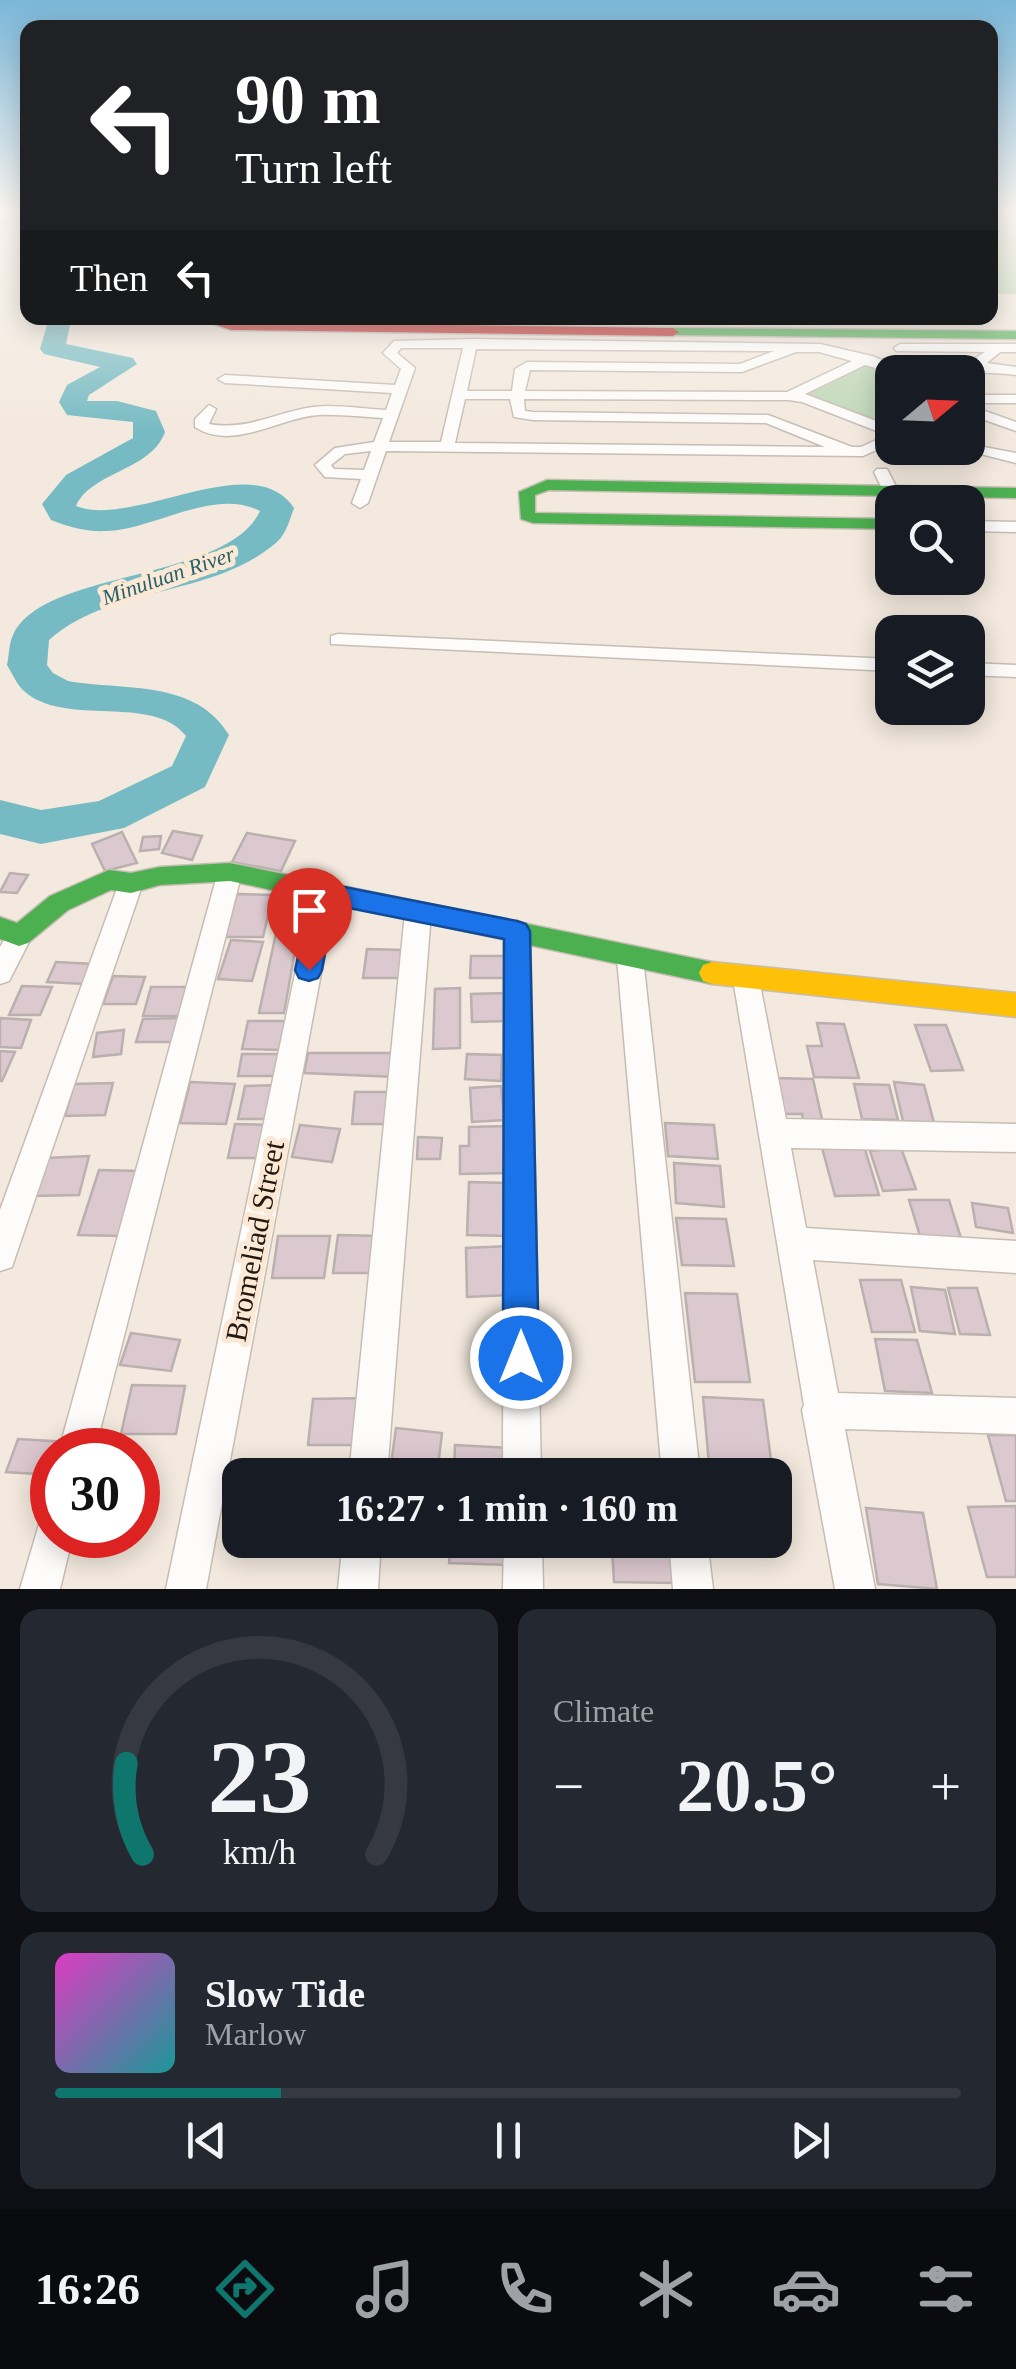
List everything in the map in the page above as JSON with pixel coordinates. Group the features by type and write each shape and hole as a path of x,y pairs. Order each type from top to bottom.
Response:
{"street":[{"path":"226,325 1006,341 1016,348"},
{"path":"900,348 1006,341"},
{"path":"985,359 1006,341"},
{"path":"447,447 471,343"},
{"path":"360,503 388,414 408,368 389,353 393,345 830,349 875,362"},
{"path":"796,348 748,368 527,366 522,369 516,405 522,415 768,419 850,452"},
{"path":"789,396 867,359"},
{"path":"985,367 1016,371"},
{"path":"226,379 399,388"},
{"path":"459,394 789,396 805,398 875,428"},
{"path":"985,399 1016,398"},
{"path":"209,409 202,427 224,430 279,424 305,411 388,414"},
{"path":"985,410 1016,427"},
{"path":"370,475 330,474 323,465 330,456 346,448 378,446 850,452 875,447"},
{"path":"985,452 1016,458"},
{"path":"875,489 547,485 528,492 527,516 875,524"},
{"path":"985,492 1016,493"},
{"path":"985,526 1016,527"},
{"path":"338,640 875,664"},
{"path":"985,670 1016,671"},
{"path":"82,1428 230,872"},
{"path":"0,973 9,932 76,892 108,880 131,883 160,876 230,872 746,979 1016,1005"},
{"path":"0,1255 131,883"},
{"name":"Bromeliad Street","path":"186,1589 324,893"},
{"path":"370,1458 418,913"},
{"path":"517,931 522,1458"},
{"path":"630,958 680,1458"},
{"path":"746,979 855,1589"},
{"path":"771,1134 1016,1138"},
{"path":"795,1243 1016,1257"},
{"path":"820,1410 1016,1416"},
{"path":"40,1589 48,1558"},
{"path":"358,1589 361,1558"},
{"path":"523,1558 523,1589"},
{"path":"690,1558 693,1589"}],"green space":[{"path":"998,284 1016,284 1016,294 998,294"},
{"path":"865,362 875,366 875,420 801,392"}],"building":[{"path":"173,831 202,836 192,860 162,853"},
{"path":"122,832 137,863 105,871 92,844"},
{"path":"247,833 295,841 281,871 232,862"},
{"path":"161,836 159,849 140,851 143,837"},
{"path":"10,873 28,875 17,893 0,892"},
{"path":"237,894 273,895 263,937 225,937"},
{"path":"276,933 298,934 284,1013 259,1013"},
{"path":"231,940 263,942 252,981 218,979"},
{"path":"367,949 402,950 399,978 363,978"},
{"path":"471,956 509,956 509,978 470,978"},
{"path":"56,962 94,964 85,984 47,982"},
{"path":"113,976 145,977 136,1004 103,1004"},
{"path":"22,986 52,987 40,1015 9,1015"},
{"path":"151,987 186,987 179,1016 143,1016"},
{"path":"460,988 460,1048 433,1049 435,989"},
{"path":"507,993 508,1021 472,1022 471,994"},
{"path":"0,1018 31,1020 21,1048 0,1047"},
{"path":"180,1018 174,1042 136,1042 143,1019"},
{"path":"248,1021 295,1021 281,1050 242,1049"},
{"path":"817,1023 844,1024 859,1078 814,1077 807,1046 822,1046"},
{"path":"915,1025 946,1025 963,1070 931,1071"},
{"path":"124,1030 121,1054 93,1057 97,1033"},
{"path":"0,1051 15,1052 2,1081 0,1081"},
{"path":"308,1053 398,1053 395,1077 304,1073"},
{"path":"242,1054 284,1054 280,1076 238,1076"},
{"path":"467,1054 502,1055 501,1081 465,1079"},
{"path":"776,1078 813,1079 823,1124 804,1124 802,1114 783,1114"},
{"path":"190,1082 235,1084 226,1124 180,1123"},
{"path":"894,1082 924,1085 934,1123 903,1121"},
{"path":"113,1083 105,1115 65,1116 74,1084"},
{"path":"854,1084 889,1085 898,1120 862,1119"},
{"path":"280,1085 274,1119 238,1119 245,1086"},
{"path":"501,1086 504,1120 472,1122 470,1088"},
{"path":"355,1092 394,1092 391,1124 352,1124"},
{"path":"665,1123 714,1125 718,1159 668,1156"},
{"path":"235,1124 271,1125 264,1158 228,1158"},
{"path":"300,1125 340,1129 332,1162 292,1157"},
{"path":"507,1126 508,1173 460,1174 460,1146 469,1146 469,1127"},
{"path":"418,1137 442,1138 440,1159 417,1159"},
{"path":"863,1143 879,1195 835,1196 821,1144"},
{"path":"901,1148 916,1189 883,1191 870,1151"},
{"path":"89,1156 79,1195 34,1196 45,1158"},
{"path":"674,1163 720,1166 724,1207 676,1203"},
{"path":"99,1170 140,1171 121,1236 78,1235"},
{"path":"469,1182 509,1183 509,1236 467,1235"},
{"path":"909,1200 949,1200 961,1238 921,1239"},
{"path":"972,1203 1008,1208 1013,1233 976,1227"},
{"path":"676,1218 726,1219 734,1266 682,1265"},
{"path":"338,1235 381,1236 378,1273 333,1273"},
{"path":"278,1236 330,1236 324,1278 272,1278"},
{"path":"509,1246 511,1295 467,1297 466,1248"},
{"path":"860,1280 901,1280 915,1332 872,1332"},
{"path":"911,1287 945,1290 955,1334 920,1331"},
{"path":"948,1288 977,1288 990,1335 960,1334"},
{"path":"685,1293 737,1294 750,1382 695,1382"},
{"path":"131,1333 180,1340 171,1371 120,1365"},
{"path":"875,1339 917,1340 932,1393 885,1391"},
{"path":"132,1385 185,1386 176,1434 160,1434 160,1428 122,1428"},
{"path":"703,1397 763,1400 771,1458 708,1458"},
{"path":"366,1398 362,1445 308,1445 313,1399"},
{"path":"396,1428 442,1433 439,1458 392,1458"},
{"path":"988,1435 1016,1435 1016,1501 1006,1501"},
{"path":"18,1439 30,1440 30,1474 6,1472"},
{"path":"455,1445 510,1448 510,1458 455,1458"},
{"path":"1016,1506 1016,1577 987,1577 968,1507"},
{"path":"866,1508 923,1513 937,1589 878,1584"},
{"path":"449,1558 508,1558 508,1565 449,1563"},
{"path":"613,1558 673,1558 675,1583 614,1582"}],"waterway":[{"name":"Minuluan River","path":"0,817 41,827 108,816 189,776 208,735 194,717 171,707 59,692 38,682 27,665 31,636 56,615 96,598 236,554 266,534 278,508 258,497 235,495 211,497 109,522 86,521 63,513 58,504 77,482 146,443 150,432 146,417 117,409 77,409 73,402 77,391 124,364 53,349 57,325"}],"traffic: fast":[{"path":"673,332 1016,335"},
{"path":"875,491 547,485 527,492 527,516 875,524"},
{"path":"985,492 1016,493"},
{"path":"0,927 19,936 59,903 109,880 131,883 160,876 230,872 712,973"}],"traffic: slow":[{"path":"712,973 1016,1005"}],"traffic: jam":[{"path":"227,325 673,332"}],"route":[{"path":"309,970 324,893 517,931 521,1358"}]}
